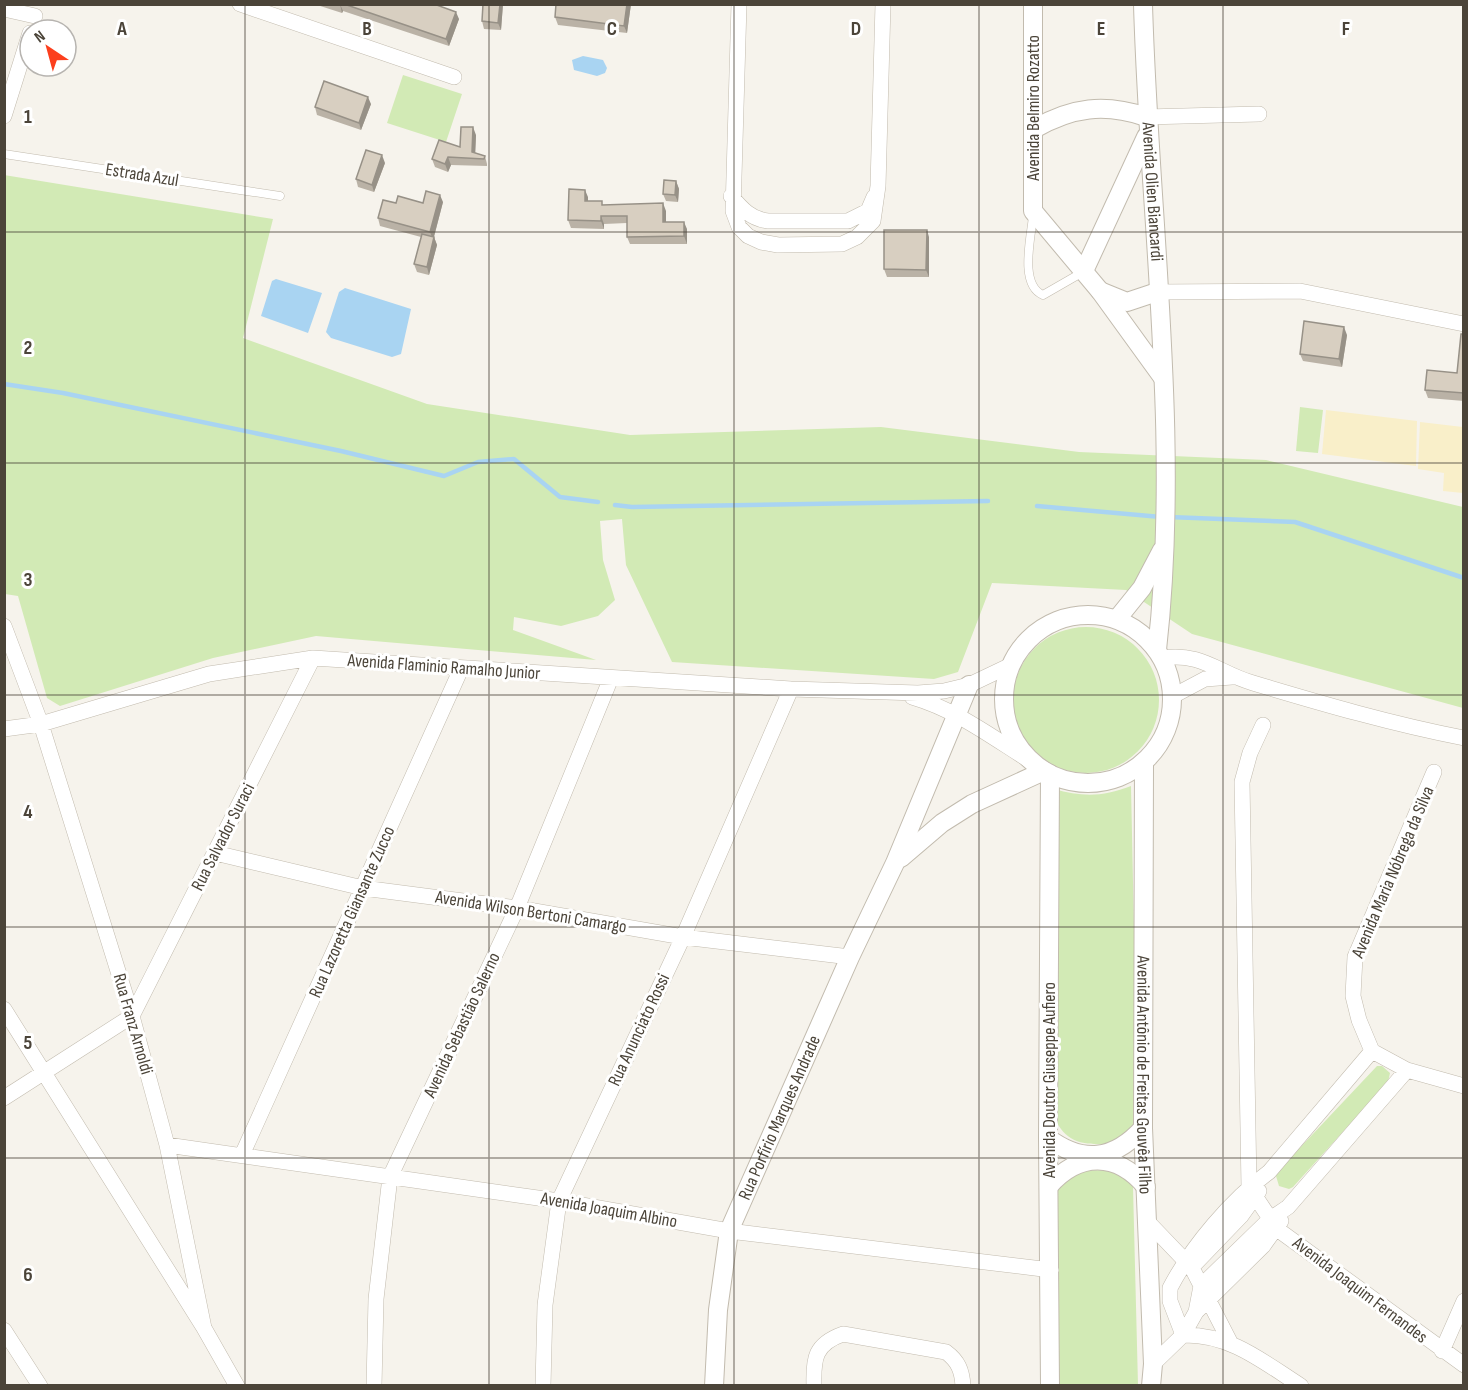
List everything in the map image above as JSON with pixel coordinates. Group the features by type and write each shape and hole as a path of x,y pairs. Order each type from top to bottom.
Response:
{"street":[{"path":"240,4 454,77"},
{"path":"739,4 731,196 733,212 739,227 762,242 778,245 842,244 857,237 873,221 878,186 883,4"},
{"name":"Avenida Belmiro Rozatto","path":"1033,4 1033,212"},
{"name":"Avenida Olien Biancardi","path":"1143,4 1146,126 1163,378 1165,542 1160,654"},
{"path":"4,9 26,18"},
{"path":"4,116 18,72"},
{"path":"1034,129 1054,117 1077,110 1100,107 1124,110 1146,126 1259,114"},
{"path":"1084,271 1146,126"},
{"path":"731,196 744,212 759,220 848,221 868,211 878,186"},
{"path":"1033,212 1100,291 1163,378"},
{"path":"1100,291 1127,302 1158,292 1300,291 1464,324"},
{"name":"Avenida Olien Biancardi","path":"1117,619 1142,588 1165,542"},
{"path":"1085,615 1117,619 1139,632 1160,654 1170,676 1173,696 1170,721 1160,744 1144,763 1122,776 1098,783 1073,782 1042,769 1016,741 1005,717 1005,691 1011,665 1034,635 1055,622 1085,615"},
{"name":"Rua Franz Arnoldi","path":"4,626 41,724 132,1016 167,1145 204,1328"},
{"path":"1160,654 1182,655 1199,659 1232,677 1383,722 1464,738"},
{"name":"Avenida Flaminio Ramalho Junior","path":"4,729 41,724 209,674 313,658 791,688 935,692 969,685 1011,665"},
{"name":"Rua Salvador Suraci","path":"132,1016 313,658"},
{"name":"Rua Lazoretta Giansante Zucco","path":"242,1155 461,669"},
{"path":"1173,696 1205,679 1232,677"},
{"name":"Avenida Sebastião Salerno","path":"374,1386 376,1299 390,1177 517,908 611,678"},
{"name":"Rua Porfírio Marques Andrade","path":"714,1386 718,1310 729,1231 850,957 895,863 969,685"},
{"name":"Rua Anunciato Rossi","path":"543,1386 545,1305 559,1201 682,937 791,688"},
{"name":"Avenida Flaminio Ramalho Junior","path":"892,691 933,703 981,728 1042,769"},
{"path":"1196,1312 1201,1286 1262,1208 1242,782 1250,753 1263,725"},
{"name":"Avenida Antônio de Freitas Gouvêa Filho","path":"1144,763 1143,1128 1153,1364 1150,1386"},
{"name":"Rua Porfírio Marques Andrade","path":"895,863 934,830 972,804 1042,769"},
{"name":"Avenida Doutor Giuseppe Aufiero","path":"1042,769 1051,1270 1050,1386"},
{"name":"Avenida Maria Nóbrega da Silva","path":"1372,1051 1359,1020 1353,996 1355,957 1434,772"},
{"name":"Avenida Wilson Bertoni Camargo","path":"215,853 363,888 517,908 682,937 850,957"},
{"path":"4,1009 204,1328 232,1384"},
{"path":"4,1098 132,1016"},
{"path":"1153,1364 1182,1335 1196,1312 1208,1301 1262,1208 1269,1172 1372,1051 1407,1070 1464,1086"},
{"path":"1182,1335 1170,1301 1170,1287 1228,1209 1288,1207 1407,1070"},
{"path":"1048,1138 1062,1149 1080,1154 1098,1155 1115,1151 1131,1141 1143,1128"},
{"name":"Avenida Joaquim Albino","path":"167,1145 559,1201 729,1231 1051,1270"},
{"path":"1049,1186 1071,1167 1098,1160 1125,1168 1146,1187"},
{"name":"Avenida Joaquim Fernandes","path":"1262,1208 1442,1351 1464,1365"},
{"path":"1148,1222 1201,1286 1230,1342"},
{"path":"1442,1351 1464,1301"},
{"path":"4,1330 40,1386"},
{"path":"814,1386 813,1369 818,1348 828,1339 843,1334 946,1352 957,1360 962,1373 963,1386"},
{"path":"1182,1335 1201,1335 1230,1342 1301,1386"}],"lane":[{"name":"Estrada Azul","path":"4,154 280,196"},
{"path":"1033,212 1029,272 1030,284 1035,291 1043,295 1052,292 1084,271"}],"green space":[{"path":"403,75 462,94 446,142 387,123"},
{"path":"4,175 273,219 243,338 427,404 630,435 881,427 1079,452 1266,460 1463,507 1463,708 1192,634 1126,590 992,583 958,672 934,679 672,662 626,565 622,519 600,521 603,560 615,600 598,616 561,626 514,617 513,630 596,660 316,636 213,658 60,706 47,698 18,596 5,594"},
{"path":"1300,407 1323,410 1318,453 1296,451"},
{"path":"1086,627 1100,628 1114,633 1127,639 1138,648 1147,659 1153,672 1158,686 1158,714 1153,728 1147,741 1138,752 1127,761 1114,767 1100,772 1086,773 1072,772 1058,767 1045,761 1034,752 1025,741 1019,728 1014,714 1013,700 1014,686 1019,672 1025,659 1034,648 1045,639 1058,633 1072,628"},
{"path":"1131,786 1138,1121 1118,1144 1091,1144 1069,1137 1057,1123 1054,789 1092,795"},
{"path":"1377,1066 1382,1066 1390,1073 1388,1082 1293,1187 1289,1189 1279,1186 1276,1176 1278,1171"},
{"path":"1075,1171 1115,1172 1128,1180 1133,1187 1138,1385 1058,1385 1057,1184"}],"sand":[{"path":"1326,410 1417,421 1416,466 1322,454"},
{"path":"1420,422 1463,427 1463,493 1443,491 1444,473 1418,469"}],"water":[{"path":"583,56 603,60 607,68 605,73 597,76 574,70 572,60"},
{"path":"276,279 322,293 308,333 261,316 272,281"},
{"path":"345,288 411,309 401,354 392,357 331,338 326,332 339,292"}],"building":[{"path":"344,4 434,4 456,12 446,39"},
{"path":"483,4 500,4 498,23 482,21"},
{"path":"556,4 627,4 624,26 555,17"},
{"path":"324,81 368,97 359,123 315,107"},
{"path":"461,127 473,127 472,152 485,156 484,159 448,157 445,164 432,159 439,140 460,147"},
{"path":"366,150 382,155 372,185 356,179"},
{"path":"664,180 676,181 675,195 663,194"},
{"path":"569,189 585,190 585,201 602,201 602,205 663,203 663,222 684,222 684,236 627,237 627,216 601,216 601,221 568,220"},
{"path":"426,191 440,195 430,232 378,218 383,200 396,203 398,196 423,203"},
{"path":"884,230 927,230 926,270 884,269"},
{"path":"422,234 434,237 427,267 414,264"},
{"path":"1304,321 1344,327 1339,359 1300,354"},
{"path":"1461,334 1464,334 1464,393 1425,390 1427,370 1457,373"}],"waterway":[{"path":"4,384 63,393 341,451 444,476 478,462 514,459 560,497 598,502"},
{"path":"615,505 632,507 988,501"},
{"path":"1037,506 1161,517"},
{"path":"1169,517 1295,522 1464,578"}]}
